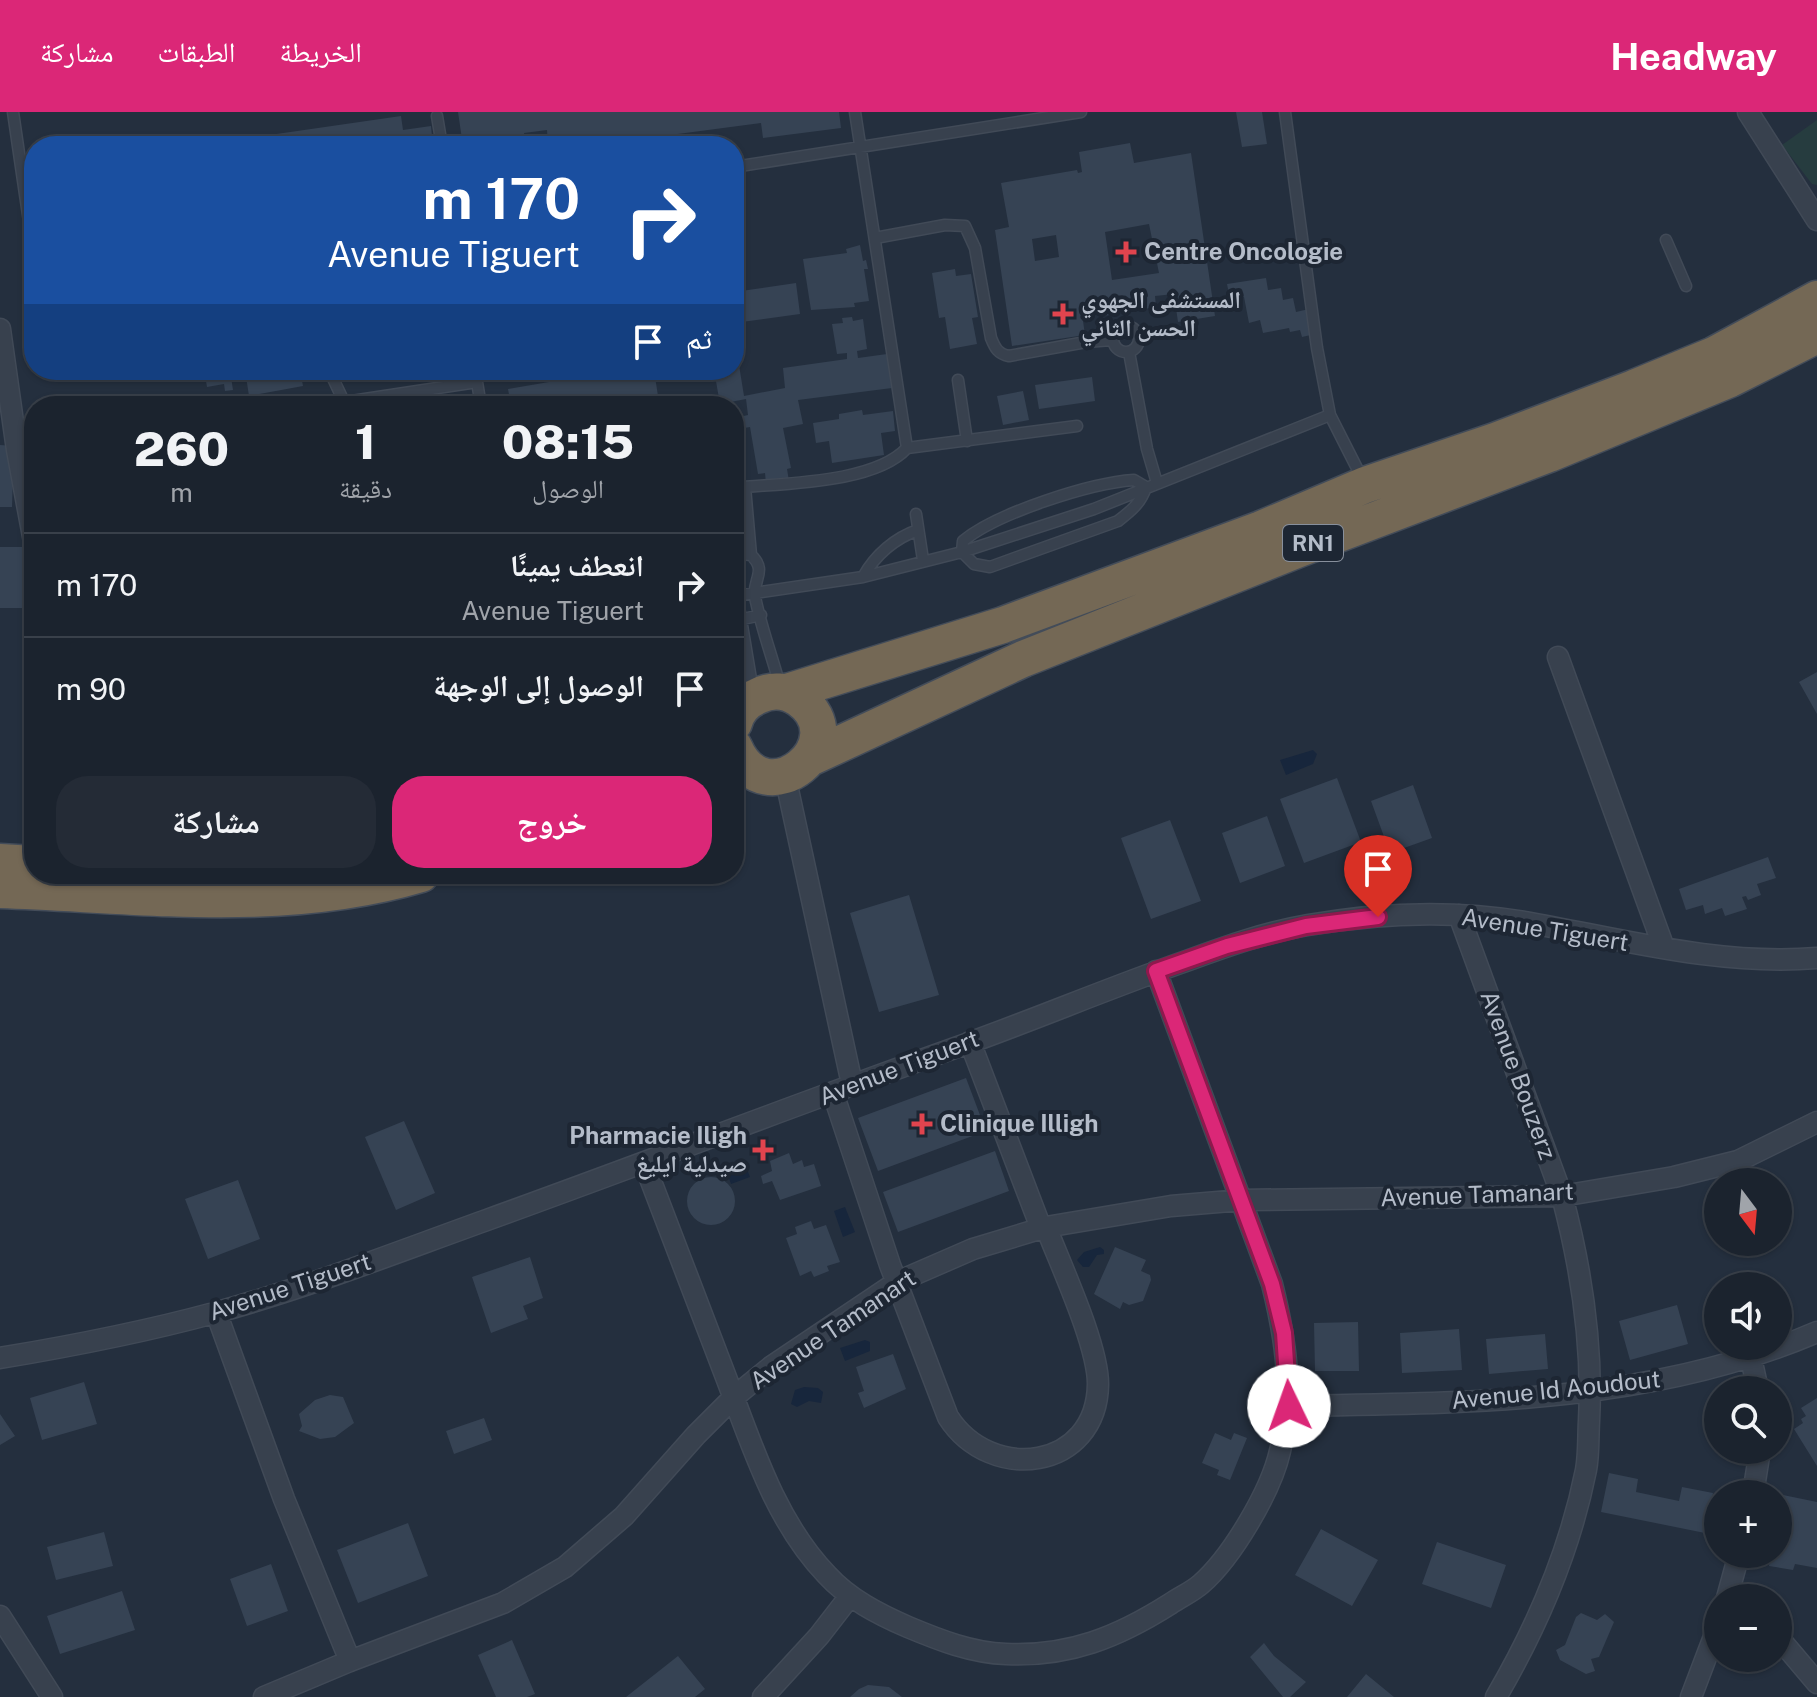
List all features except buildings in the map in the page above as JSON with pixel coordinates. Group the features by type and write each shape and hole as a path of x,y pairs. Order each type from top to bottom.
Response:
{"highway":[{"name":"RN1","path":"752,712 1003,625 1261,529 1365,485 1495,441 1634,388 1714,355 1817,299"},
{"name":"RN1","path":"773,773 1023,659 1549,454 1730,379 1817,335"},
{"path":"744,740 752,712 810,710 816,721 818,733 773,773 749,769 744,764"},
{"path":"0,862 24,863"},
{"path":"0,890 195,900 260,900 352,890 378,884"}],"street":[{"path":"1759,116 1817,220"},
{"path":"0,329 24,488"},
{"path":"1558,657 1664,948"},
{"path":"773,773 843,1089 897,1282 948,1417 963,1438 982,1450 1008,1458 1047,1456 1069,1445 1088,1422 1098,1382 1092,1352 970,1042"},
{"name":"Avenue Tiguert","path":"0,1358 122,1335 216,1312 327,1277 644,1163 1156,971 1227,946 1306,926 1378,917 1459,915 1521,921 1723,957 1784,961 1817,958"},
{"name":"Avenue Bouzerz","path":"1459,915 1562,1196 1583,1290 1589,1339 1591,1390 1586,1467 1570,1532 1525,1648 1496,1697"},
{"path":"644,1163 780,1510 818,1564 850,1596 884,1616 967,1649 1005,1654 1037,1653 1070,1650 1112,1637 1201,1584 1239,1537 1264,1496 1280,1453 1289,1406 1284,1333 1272,1284 1156,971"},
{"name":"Avenue Tamanart","path":"264,1697 503,1603 565,1567 624,1516 696,1435 734,1397 772,1366 897,1282 973,1249 1043,1228 1124,1213 1242,1200 1562,1196 1674,1177 1738,1161 1817,1122"},
{"path":"216,1312 284,1499 350,1661"},
{"name":"Avenue Id Aoudout","path":"1792,1342 1817,1332"},
{"name":"Avenue Id Aoudout","path":"1289,1406 1509,1400 1624,1388 1743,1360"},
{"path":"763,1697 819,1636 850,1596"},
{"path":"0,1616 52,1697"},
{"path":"1792,1654 1817,1683"},
{"path":"1691,1697 1704,1663"}],"lane":[{"path":"13,112 24,187"},
{"path":"855,112 907,448"},
{"path":"744,165 1040,115 1081,112"},
{"path":"1285,112 1317,348 1330,415 1365,485"},
{"path":"437,116 440,136"},
{"path":"875,238 945,225 965,226 975,248 991,338 997,351 1003,355 1112,340"},
{"path":"1666,240 1686,286"},
{"path":"1112,340 1114,332 1121,326 1133,328 1138,334 1138,343 1129,352"},
{"path":"1112,340 1120,351 1129,352"},
{"path":"962,552 974,564 990,567 1082,536 1118,521 1135,508 1152,485 1129,352"},
{"path":"958,380 967,441"},
{"path":"394,396 477,382 479,396"},
{"path":"744,594 863,577 962,552 1094,509 1330,415"},
{"path":"744,487 864,471 889,463 907,448 1077,426"},
{"path":"962,552 963,541 998,519 1094,485 1134,480 1152,485"},
{"path":"744,512 751,555"},
{"path":"916,514 923,560"},
{"path":"863,577 886,548 905,534 918,530"},
{"path":"744,554 757,560 760,571 754,593 761,615 752,712"},
{"path":"744,619 761,615"},
{"path":"744,659 752,712"}],"green space":[{"path":"1817,120 1817,185 1812,184 1782,145"}],"water":[{"path":"1313,750 1317,754 1313,764 1286,775 1280,760"},
{"path":"743,1159 750,1177 731,1184 725,1166"},
{"path":"845,1207 855,1232 843,1237 834,1211"},
{"path":"1100,1247 1104,1254 1097,1255 1089,1267 1083,1267 1077,1260 1084,1252"},
{"path":"865,1340 870,1342 870,1351 845,1361 840,1348"},
{"path":"818,1388 823,1392 821,1403 809,1401 797,1407 791,1404 795,1390"}],"place":[{"name":"Centre Oncologie","path":"1126,252"},
{"name":"المستشفى الجهوي الحسن الثاني","path":"1063,314"},
{"name":"Clinique Illigh","path":"922,1124"},
{"name":"Pharmacie Iligh صيدلية ايليغ","path":"763,1150"}],"route":[{"path":"1289,1406 1284,1333 1272,1284 1156,971 1227,946 1306,926 1378,917"}]}
